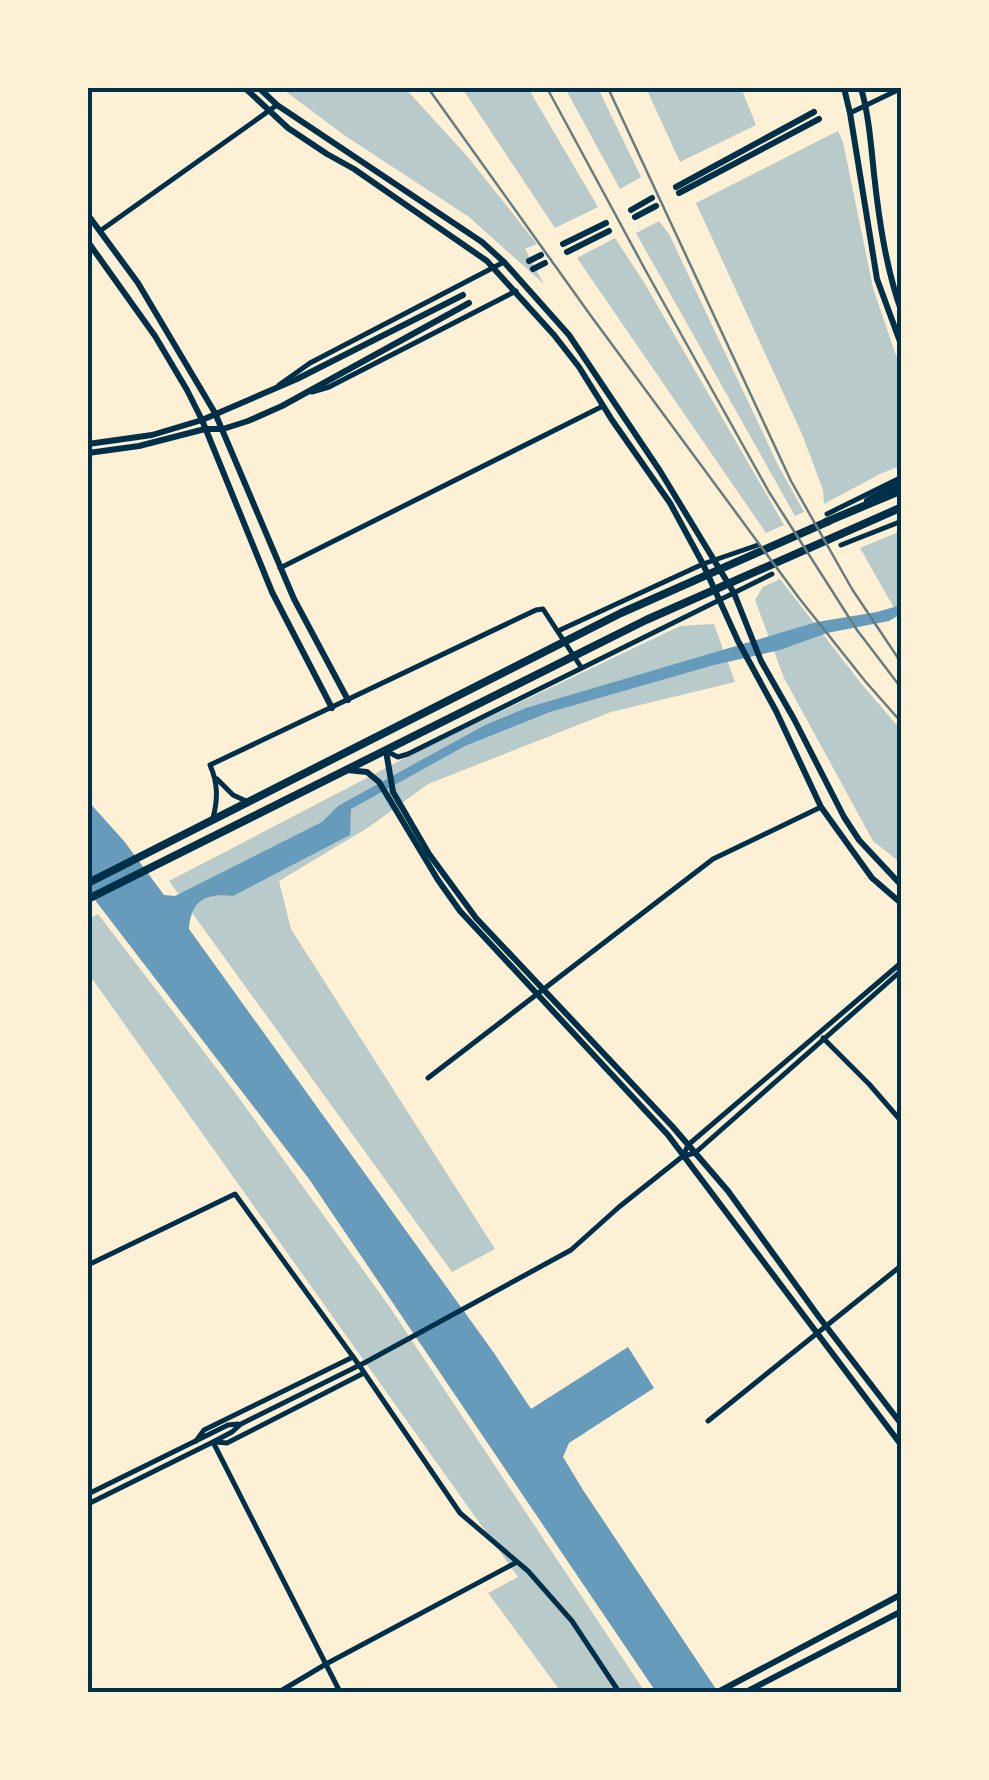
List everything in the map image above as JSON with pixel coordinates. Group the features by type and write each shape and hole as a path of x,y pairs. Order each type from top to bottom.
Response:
{"main road":[{"path":"246,88 482,242 568,335 660,470 734,593 761,661 844,818 902,886"},
{"path":"258,88 288,128 469,246 516,291 578,367 670,503 821,806 872,878 902,904"},
{"path":"844,88 877,279 902,347"},
{"path":"861,88 889,272 902,314"},
{"path":"678,190 816,116"},
{"path":"633,213 654,202"},
{"path":"88,214 138,283 215,413 294,600 348,700"},
{"path":"565,248 607,227"},
{"path":"88,242 155,336 202,420 272,592 332,708"},
{"path":"531,265 543,259"},
{"path":"88,444 146,436 202,420 269,392 463,295"},
{"path":"88,453 139,446 248,421 469,303"},
{"path":"88,883 621,613 902,484"},
{"path":"88,899 646,620 902,507"},
{"path":"306,660 322,652"},
{"path":"386,751 390,793"},
{"path":"346,770 367,772 390,793 476,918 668,1135 902,1446"},
{"path":"541,992 728,1192 902,1425"},
{"path":"718,1692 902,1594"},
{"path":"746,1692 902,1611"}],"street":[{"path":"850,113 902,88"},
{"path":"100,231 273,108"},
{"path":"269,392 310,363 504,262"},
{"path":"282,406 330,387 516,291"},
{"path":"280,568 603,406"},
{"path":"842,545 902,521"},
{"path":"558,631 714,559 758,545"},
{"path":"386,751 398,758 408,754 772,574"},
{"path":"246,801 233,795 210,765 536,610 543,609 581,667"},
{"path":"213,818 217,802 215,776"},
{"path":"428,1078 713,860 821,806"},
{"path":"684,1156 688,1145 902,962"},
{"path":"88,1504 214,1442 241,1424 366,1362 571,1250 684,1156 695,1153 902,970"},
{"path":"823,1038 902,1122"},
{"path":"88,1265 235,1194 460,1513 528,1571 572,1621 619,1692"},
{"path":"708,1421 902,1264"},
{"path":"196,1440 204,1430 353,1357"},
{"path":"214,1442 227,1443 364,1373"},
{"path":"88,1494 228,1424 241,1424"},
{"path":"214,1442 340,1692"},
{"path":"279,1692 517,1562"}],"shaded area":[{"path":"281,88 405,88 467,156 537,244 525,249 544,284 469,217 344,135"},
{"path":"462,88 528,88 598,207 555,228"},
{"path":"565,88 598,88 641,177 620,189"},
{"path":"646,88 741,88 756,125 680,162"},
{"path":"838,131 873,288 901,370 902,465 824,504 823,490 802,434 696,203"},
{"path":"659,221 669,234 804,512 795,516 636,233"},
{"path":"615,238 784,525 766,533 577,258"},
{"path":"901,531 901,620 860,548"},
{"path":"780,579 901,730 901,863 873,841 784,678 755,600 763,587"},
{"path":"714,624 735,682 611,712 428,784 369,827 279,881 291,929 495,1249 452,1272 169,881 428,746 680,626"},
{"path":"98,914 234,1091 389,1306 645,1692 561,1692 488,1593 518,1577 93,980 88,982 88,919"}],"water":[{"path":"901,605 901,614 889,621 827,633 780,650 550,712 465,746 351,809 350,835 233,896 202,900 190,919 189,929 531,1409 628,1347 654,1388 569,1443 563,1457 718,1692 656,1692 309,1179 88,891 88,801 164,895 175,896 322,822 338,806 485,725 526,708 817,622"}],"railway":[{"path":"428,88 799,598 902,723"},
{"path":"547,88 769,492 857,630 902,689"},
{"path":"608,88 791,481 852,589 902,664"}]}
